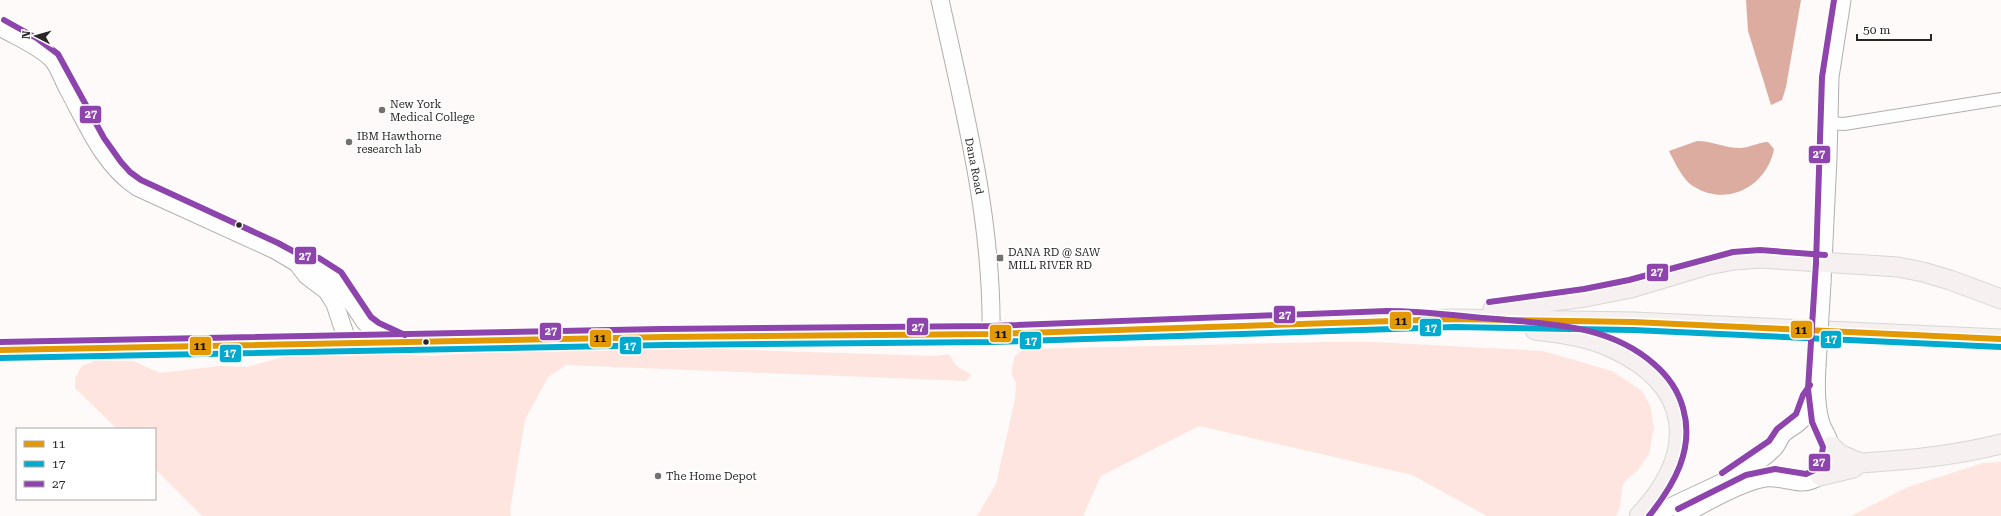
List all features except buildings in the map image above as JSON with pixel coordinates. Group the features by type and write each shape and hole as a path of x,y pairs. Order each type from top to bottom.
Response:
{"main road":[{"path":"1419,319 1585,297 1631,288 1734,260 1760,258 1898,267 1923,272 2001,299"},
{"path":"1419,319 1559,333 1587,339 1611,347 1634,359 1654,374 1668,391 1678,411 1680,433 1676,456 1668,478 1653,501 1639,516"},
{"path":"0,350 657,337 991,334 1419,319 1525,319 1633,322 2001,339"},
{"path":"1828,439 1839,454 1860,463 1913,460 1950,455 2001,444"},
{"path":"1820,476 1853,468 1860,463"}],"street":[{"name":"Dana Road","path":"940,0 985,225 990,268 991,334"},
{"path":"1682,516 1749,482 1776,477 1807,482 1820,476 1829,462 1828,439 1820,420 1816,390 1824,263 1830,76 1842,0"},
{"path":"0,28 40,50 53,60 95,138 112,166 124,178 137,187 275,250 297,263 307,276 327,291 335,304 348,344"},
{"path":"1829,123 1844,124 2001,99"},
{"path":"297,263 316,265 336,279 365,322 375,330 402,342"},
{"path":"348,344 354,332 353,304"},
{"path":"1654,516 1668,507 1728,479 1775,447 1783,434 1794,427 1803,418 1808,409 1810,398 1816,390"},
{"path":"1794,427 1806,426 1828,439"},
{"path":"1775,447 1774,456 1777,468 1786,478"}],"shaded area":[{"path":"1746,0 1801,0 1786,87 1782,100 1771,105 1748,31"},
{"path":"1697,141 1740,148 1768,142 1774,149 1770,162 1754,183 1744,190 1732,194 1719,195 1706,192 1689,183 1679,170 1669,151"},
{"path":"1374,342 1543,351 1612,371 1642,391 1650,405 1654,428 1649,454 1638,470 1626,480 1622,487 1620,507 1616,516 1487,516 1412,475 1199,426 1101,476 1083,516 977,516 996,484 1015,399 1016,383 1012,375 1012,367 1015,356 1024,349"},
{"path":"651,347 936,356 949,355 960,369 971,375 966,381 566,365 548,377 525,420 510,510 511,516 202,516 156,470 156,428 116,428 75,388 75,378 82,366 97,360 133,361 160,373 220,366 247,367 287,356 363,353 432,356 482,352"},
{"path":"2001,462 2001,516 1851,516 1908,487 1983,463"}],"transit line":[{"name":"27","path":"1678,509 1746,475 1775,469 1806,474 1815,470 1821,459 1823,447 1812,422 1808,389 1816,263 1822,77 1834,0"},
{"name":"27","path":"4,20 38,39 58,54 104,138 130,172 141,180 278,243 300,255 319,258 341,272 371,317 379,323 405,335"},
{"name":"27","path":"1489,302 1584,289 1629,280 1733,252 1760,250 1825,255"},
{"name":"27","path":"0,342 661,329 991,326 1387,311 1428,313 1559,325 1599,334 1618,341 1637,351 1664,373 1681,401 1686,423 1684,452 1680,466 1667,492 1649,516"},
{"name":"11","path":"0,350 665,337 991,334 1454,319 1633,322 2001,339"},
{"name":"17","path":"0,358 665,345 991,342 1454,327 1633,330 2001,347"},
{"name":"27","path":"1722,473 1769,441 1777,429 1796,414 1803,395 1810,385"}],"place":[{"name":"New York Medical College","path":"382,110"},
{"name":"IBM Hawthorne research lab","path":"349,142"},
{"name":"DANA RD @ SAW MILL RIVER RD","path":"1000,258"},
{"name":"The Home Depot","path":"658,476"}]}
